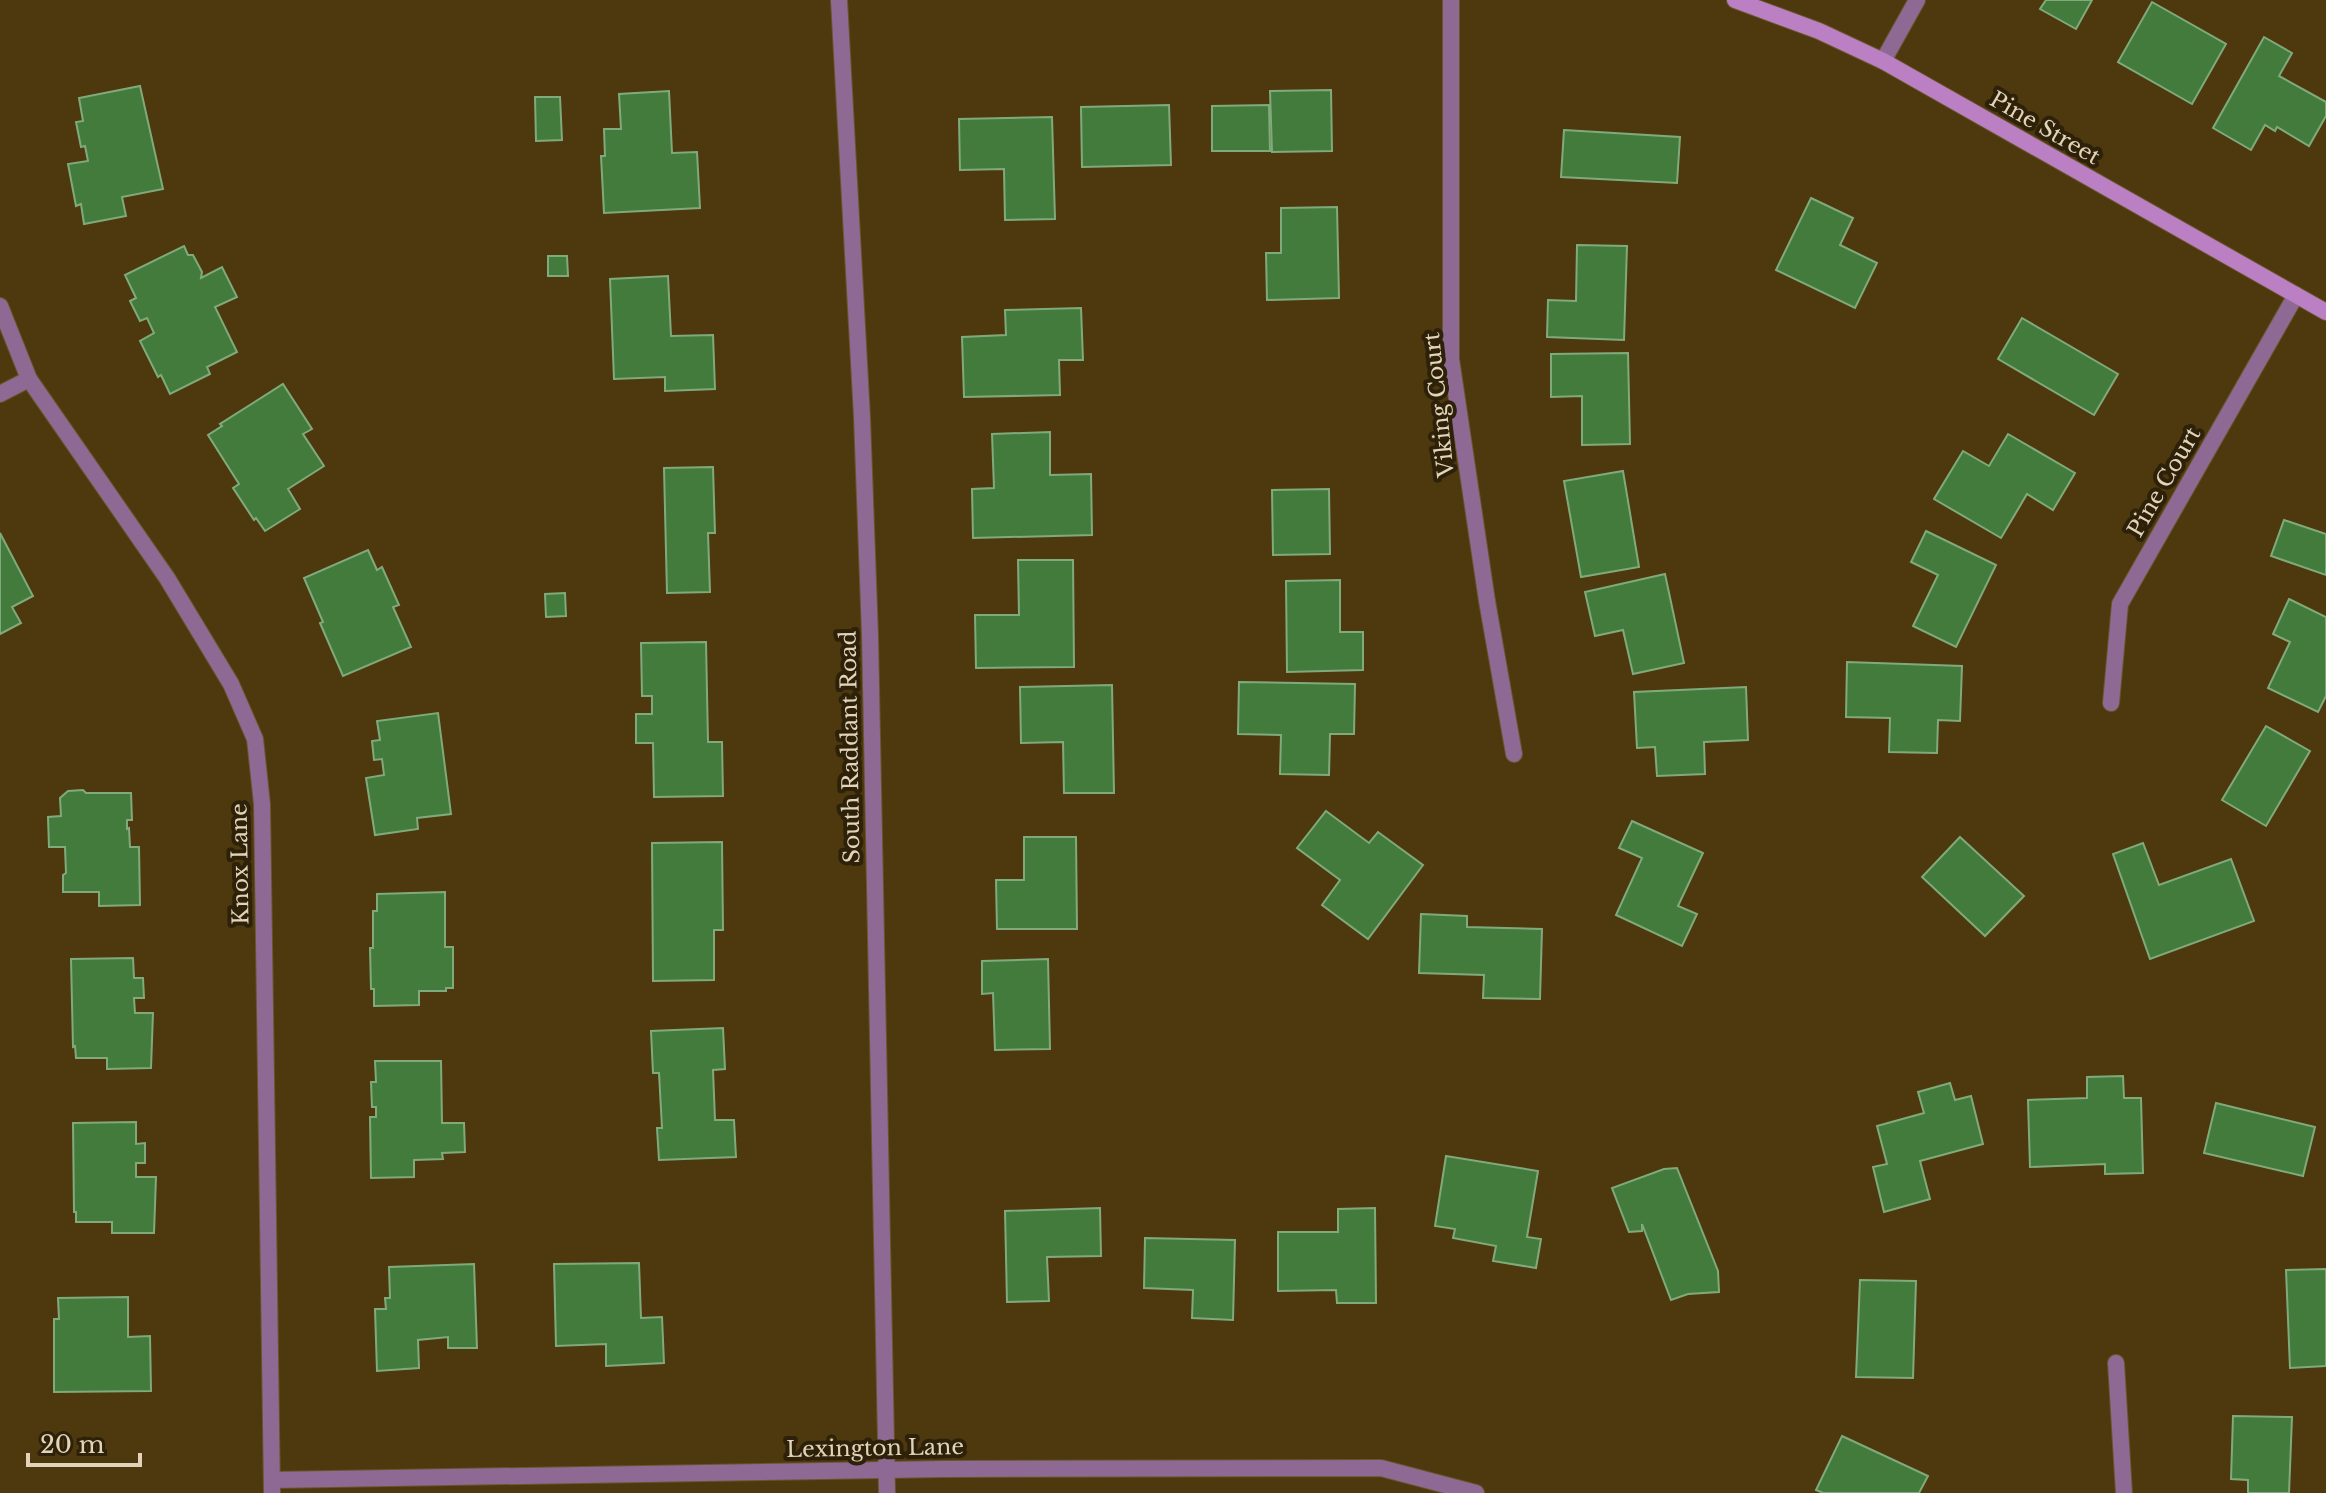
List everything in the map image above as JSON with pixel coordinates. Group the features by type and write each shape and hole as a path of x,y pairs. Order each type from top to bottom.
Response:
{"street":[{"name":"South Raddant Road","path":"839,0 862,417 870,635 887,1493"},
{"name":"Viking Court","path":"1451,0 1451,359 1487,601 1514,754"},
{"name":"Pine Street","path":"1735,0 1819,31 1883,61 2326,312"},
{"path":"1883,61 1917,0"},
{"name":"Pine Court","path":"2111,703 2120,604 2296,295"},
{"name":"Knox Lane","path":"0,306 29,379 167,578 231,684 255,739 262,804 272,1486"},
{"path":"0,394 29,379"},
{"path":"2116,1363 2124,1493"},
{"name":"Lexington Lane","path":"272,1486 887,1469 1381,1468 1476,1493"}],"building":[{"path":"2046,0 2092,0 2076,29 2040,9"},
{"path":"2152,2 2226,44 2192,104 2118,62"},
{"path":"2264,37 2292,53 2279,76 2326,102 2326,116 2309,146 2277,127 2275,131 2265,125 2251,150 2213,128"},
{"path":"140,86 163,189 122,197 126,216 84,224 81,204 76,206 68,164 88,161 85,146 81,147 76,122 83,121 79,98"},
{"path":"1331,90 1332,151 1272,152 1270,91"},
{"path":"669,91 672,153 697,152 700,208 604,213 601,156 605,156 604,129 621,129 619,94"},
{"path":"535,97 560,97 562,140 536,141"},
{"path":"1169,105 1171,165 1082,167 1081,107"},
{"path":"1269,105 1270,151 1212,151 1212,106"},
{"path":"1052,117 1055,219 1005,220 1004,169 960,170 959,119"},
{"path":"1564,130 1680,137 1677,183 1561,177"},
{"path":"1811,198 1853,218 1840,245 1877,263 1855,308 1776,270"},
{"path":"1337,207 1339,298 1267,300 1266,253 1281,253 1281,208"},
{"path":"1577,245 1627,246 1624,340 1547,337 1548,300 1576,301"},
{"path":"184,246 188,255 193,255 202,272 201,278 222,267 237,297 215,307 237,352 207,367 210,374 170,394 140,341 154,333 147,318 140,321 130,301 136,298 125,275"},
{"path":"548,256 567,256 568,276 548,276"},
{"path":"668,276 671,336 713,335 715,389 665,391 665,377 614,379 610,279"},
{"path":"1081,308 1083,360 1059,360 1060,395 964,397 962,337 1006,335 1005,310"},
{"path":"2022,318 2118,374 2094,415 1998,359"},
{"path":"1628,353 1630,444 1582,445 1582,396 1551,397 1551,354"},
{"path":"283,384 312,429 303,434 324,466 288,489 300,509 265,531 233,488 239,484 208,435"},
{"path":"1050,432 1050,475 1091,474 1092,535 973,538 972,489 994,488 992,434"},
{"path":"2008,434 2075,473 2053,510 2027,494 2001,538 1934,499 1963,451 1989,466"},
{"path":"713,467 715,533 708,533 710,592 667,593 664,468"},
{"path":"1623,471 1639,567 1581,577 1564,481"},
{"path":"1329,489 1330,554 1273,555 1272,490"},
{"path":"2284,520 2326,534 2326,575 2271,556"},
{"path":"1926,531 1996,565 1956,647 1913,626 1938,575 1911,562"},
{"path":"0,533 33,596 12,607 21,623 0,634"},
{"path":"368,550 377,570 382,567 399,605 393,607 411,647 343,676 304,578"},
{"path":"1018,560 1073,560 1074,667 976,668 975,615 1019,615"},
{"path":"1665,574 1684,663 1633,674 1623,630 1595,636 1585,592"},
{"path":"1340,580 1340,632 1363,632 1363,670 1287,672 1286,581"},
{"path":"565,593 566,616 546,617 545,594"},
{"path":"2289,599 2326,617 2326,696 2318,712 2268,688 2290,642 2273,634"},
{"path":"706,642 708,742 722,742 723,796 654,797 653,743 636,743 636,714 652,714 652,696 642,696 641,643"},
{"path":"1847,662 1962,666 1960,721 1938,720 1937,753 1889,752 1890,718 1846,717"},
{"path":"1239,682 1355,684 1354,734 1330,734 1329,775 1280,774 1281,735 1238,734"},
{"path":"1112,685 1114,793 1064,793 1063,742 1021,743 1020,687"},
{"path":"1746,687 1748,740 1704,742 1705,774 1657,776 1655,747 1637,748 1634,692"},
{"path":"438,713 451,814 417,818 418,829 375,835 366,778 384,775 382,759 374,760 372,741 380,740 377,721"},
{"path":"2266,726 2310,751 2266,826 2222,800"},
{"path":"83,790 86,793 131,793 132,820 127,820 127,829 130,847 139,847 140,905 99,906 99,892 63,892 65,847 49,847 48,817 61,816 60,798 68,791"},
{"path":"1326,811 1369,843 1378,832 1423,865 1368,939 1322,905 1340,880 1297,848"},
{"path":"1632,821 1703,853 1678,906 1697,914 1682,946 1616,915 1642,858 1619,848"},
{"path":"1024,837 1076,837 1077,929 997,929 996,880 1024,880"},
{"path":"1960,837 2024,896 1985,936 1922,877"},
{"path":"722,842 723,930 714,930 714,980 653,981 652,843"},
{"path":"2143,843 2159,885 2231,859 2254,921 2150,959 2113,854"},
{"path":"445,892 445,947 453,947 453,988 419,991 419,1005 374,1006 370,948 373,948 373,911 377,911 377,894"},
{"path":"1421,914 1467,916 1467,927 1542,929 1540,999 1483,998 1484,975 1419,973"},
{"path":"133,958 134,978 143,978 144,998 134,998 135,1013 153,1013 151,1068 107,1069 107,1058 76,1058 73,1047 71,959"},
{"path":"1048,959 1050,1049 995,1050 993,993 982,994 982,961"},
{"path":"723,1028 725,1069 713,1070 715,1120 734,1120 736,1157 659,1160 657,1128 662,1128 659,1073 653,1073 651,1031"},
{"path":"375,1061 441,1061 442,1123 464,1123 465,1152 442,1153 443,1159 414,1160 414,1177 371,1178 370,1117 376,1117 376,1107 372,1107 371,1082 376,1082"},
{"path":"2123,1076 2124,1098 2141,1098 2143,1173 2105,1174 2105,1164 2030,1167 2028,1100 2087,1098 2087,1077"},
{"path":"1950,1083 1955,1100 1971,1096 1983,1144 1920,1161 1930,1199 1884,1212 1873,1167 1887,1164 1877,1126 1924,1113 1918,1092"},
{"path":"2216,1103 2315,1127 2303,1176 2204,1153"},
{"path":"136,1122 136,1144 145,1143 145,1163 136,1163 136,1177 156,1177 154,1233 112,1233 112,1222 76,1222 73,1123"},
{"path":"1446,1156 1538,1171 1527,1237 1541,1239 1536,1268 1493,1261 1496,1246 1453,1238 1455,1229 1435,1226"},
{"path":"1677,1168 1718,1271 1719,1292 1688,1294 1671,1300 1642,1224 1642,1231 1629,1232 1612,1188 1664,1169"},
{"path":"1100,1208 1101,1256 1047,1257 1049,1301 1007,1302 1005,1211"},
{"path":"1375,1208 1376,1303 1337,1303 1336,1290 1278,1291 1278,1232 1338,1232 1338,1209"},
{"path":"1145,1238 1235,1240 1233,1320 1192,1318 1193,1290 1144,1288"},
{"path":"639,1263 641,1318 662,1317 664,1363 606,1366 606,1344 556,1346 554,1264"},
{"path":"474,1264 477,1348 448,1348 448,1337 418,1340 419,1368 377,1371 375,1309 386,1309 385,1298 390,1298 389,1267"},
{"path":"2326,1269 2326,1366 2290,1368 2286,1270"},
{"path":"1860,1280 1916,1281 1913,1378 1856,1377"},
{"path":"128,1297 128,1337 150,1336 151,1391 54,1392 54,1319 59,1319 58,1298"},
{"path":"2233,1416 2292,1417 2289,1493 2248,1493 2248,1480 2231,1479"},
{"path":"1842,1436 1928,1476 1919,1493 1823,1493 1816,1490"}]}
